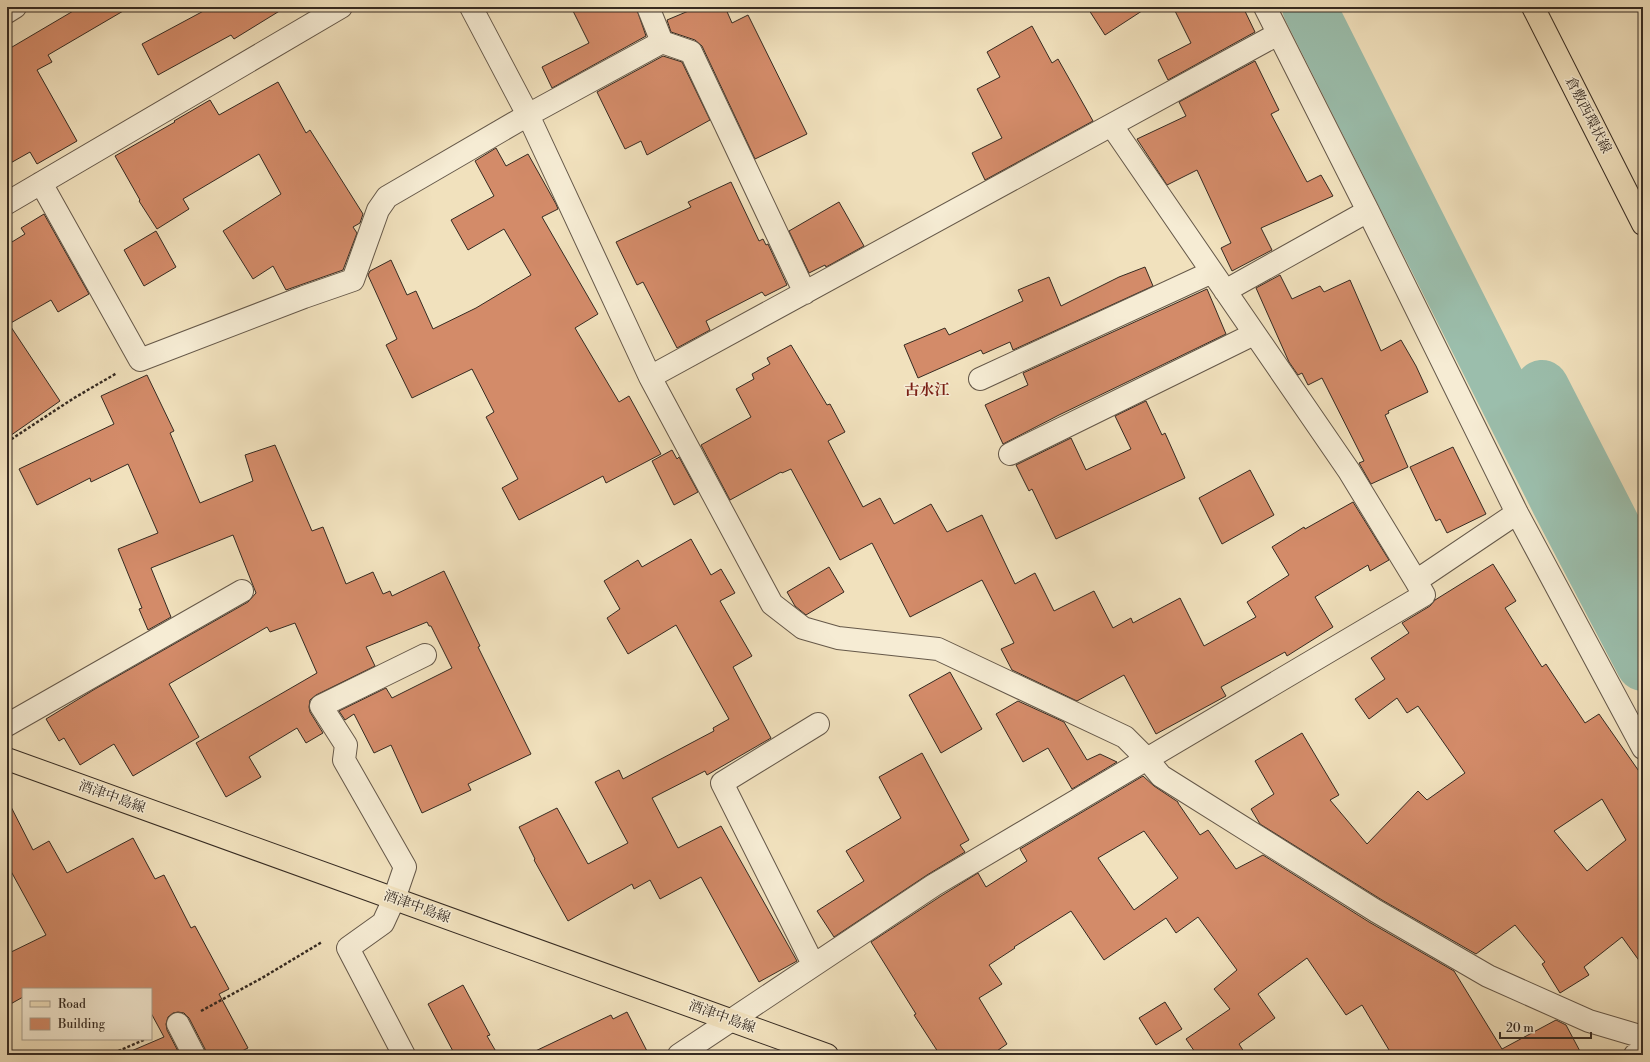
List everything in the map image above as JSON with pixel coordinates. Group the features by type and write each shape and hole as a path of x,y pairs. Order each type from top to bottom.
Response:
{"main road":[{"name":"倉敷西環状線","path":"1533,7 1643,224"},
{"name":"酒津中島線","path":"7,759 827,1055"}],"street":[{"path":"7,12 15,7"},
{"path":"7,203 341,7"},
{"path":"471,7 528,115 650,377 772,604 803,628 838,638 938,649 1125,737 1161,776 1376,911 1488,976 1589,1021 1643,1037"},
{"path":"648,7 662,42"},
{"path":"1265,7 1368,211 1517,513 1643,748"},
{"path":"650,377 1278,34"},
{"path":"41,183 140,360 296,300 353,280 378,210 387,197 528,115 662,42 691,52 805,293"},
{"path":"679,1055 813,964 934,885 1146,758 1424,595 1349,471 1112,126"},
{"path":"1225,291 1368,211"},
{"path":"980,379 1212,272"},
{"path":"1010,454 1254,334"},
{"path":"1416,581 1517,513"},
{"path":"7,726 242,591"},
{"path":"404,1055 348,948 383,924 394,899 405,867 344,760 346,745 321,706 425,655"},
{"path":"813,964 722,782 818,724"},
{"path":"178,1024 194,1055"},
{"path":"1635,1055 1643,1050"}],"path":[{"path":"7,442 74,398 140,360"},
{"path":"178,1024 262,978 328,938"},
{"path":"109,1055 144,1040"}],"building":[{"path":"80,7 130,7 48,55 52,62 37,70 77,141 37,164 30,152 7,165 7,50"},
{"path":"211,7 286,7 234,39 231,35 158,75 142,44"},
{"path":"571,7 636,7 646,36 552,88 542,67 589,43"},
{"path":"698,7 725,7 732,23 748,15 807,134 755,159 702,46 695,40 671,32 667,20"},
{"path":"1087,7 1148,7 1105,35"},
{"path":"1173,7 1243,7 1255,32 1168,80 1158,60 1191,43"},
{"path":"1032,26 1052,63 1058,59 1093,121 985,180 972,153 1002,138 977,89 1000,77 987,52"},
{"path":"663,56 682,62 710,120 647,155 641,141 625,149 597,92"},
{"path":"1255,61 1279,110 1271,114 1307,182 1321,175 1333,196 1261,228 1272,250 1232,271 1221,248 1231,243 1197,170 1167,185 1137,139 1186,116 1179,102"},
{"path":"278,82 306,133 310,130 363,214 360,223 353,227 357,233 343,270 286,290 273,266 253,279 223,231 281,194 259,154 183,199 189,209 157,229 139,201 140,200 115,156 210,100 219,115"},
{"path":"496,148 506,166 528,154 556,204 558,209 542,217 598,314 575,328 619,402 629,396 661,454 606,483 603,476 519,520 502,488 518,479 486,417 494,412 472,369 412,398 386,345 397,339 368,275 370,271 391,260 407,295 416,291 433,329 476,308 531,275 504,229 468,250 451,220 494,196 475,161"},
{"path":"731,182 759,241 763,239 766,245 768,244 787,285 765,296 762,292 706,321 710,330 677,348 643,282 637,285 616,242 691,207 688,202"},
{"path":"839,202 864,246 826,267 825,265 809,273 789,231"},
{"path":"44,214 89,294 58,312 51,300 9,324 60,401 7,438 7,245 25,234 21,228"},
{"path":"156,231 176,267 144,286 124,250"},
{"path":"1145,267 1153,286 1013,350 1010,342 983,354 981,350 918,378 904,345 945,328 949,335 1023,301 1018,290 1049,277 1061,306 1119,277"},
{"path":"1280,275 1292,299 1320,286 1324,292 1350,280 1381,351 1401,340 1416,366 1428,392 1388,411 1389,413 1385,415 1408,467 1371,484 1359,463 1364,461 1322,378 1308,385 1302,373 1298,375 1289,362 1256,288"},
{"path":"1207,289 1226,334 1059,415 1003,444 985,405 1028,385 1023,373"},
{"path":"791,345 827,405 830,404 845,432 828,441 863,507 880,498 894,524 931,504 947,532 982,515 1015,584 1035,573 1054,611 1094,591 1113,628 1131,618 1133,623 1180,598 1204,646 1256,617 1247,602 1289,575 1272,547 1304,527 1305,529 1353,502 1389,560 1370,571 1368,565 1315,597 1333,627 1287,656 1285,652 1221,687 1226,696 1156,734 1124,675 1077,701 1012,670 1001,649 1014,643 982,580 910,617 872,543 840,560 791,469 782,473 781,472 730,500 701,445 751,417 736,389 754,379 752,374 770,364 767,358"},
{"path":"147,375 174,431 170,433 200,503 253,481 245,455 275,445 312,531 323,527 346,584 373,572 383,594 390,591 392,596 444,571 480,646 478,647 531,754 468,784 471,790 422,813 391,745 374,753 354,714 345,720 339,711 386,688 392,698 452,668 431,626 429,626 427,622 366,647 375,666 316,695 310,700 310,712 323,733 306,743 297,728 249,757 261,777 226,797 196,743 317,673 295,623 270,632 267,627 169,684 199,737 133,776 114,744 80,765 64,738 59,741 46,719 95,689 248,602 256,593 233,535 151,568 171,617 148,630 139,609 142,608 118,549 158,533 128,464 91,482 90,478 37,505 19,469 114,424 101,396"},
{"path":"1146,401 1162,435 1165,433 1185,478 1056,539 1032,489 1029,491 1016,465 1071,438 1086,470 1131,449 1115,416"},
{"path":"1453,447 1486,514 1447,533 1440,519 1436,521 1410,467"},
{"path":"672,450 677,459 679,457 698,492 674,505 652,461"},
{"path":"1250,470 1274,515 1222,544 1199,498"},
{"path":"691,539 711,575 721,569 735,593 720,601 752,656 733,667 771,738 707,775 705,771 652,798 678,848 721,826 797,961 759,982 701,877 660,899 650,880 634,889 632,884 568,921 534,860 535,859 519,827 557,808 588,864 628,843 595,782 619,770 623,779 714,731 713,728 729,719 676,625 628,654 607,618 620,609 604,581 638,560 642,567"},
{"path":"1493,564 1516,601 1505,608 1542,667 1546,664 1585,723 1599,714 1643,777 1643,966 1622,937 1584,967 1589,975 1560,993 1542,964 1545,962 1515,925 1476,954 1382,900 1260,824 1251,809 1274,794 1255,761 1302,733 1339,795 1330,800 1367,844 1418,791 1427,800 1465,773 1418,706 1407,713 1397,698 1369,719 1355,699 1385,679 1371,658 1409,633 1402,623 1430,606 1435,600","holes":["1602,799 1626,840 1587,871 1554,831"]},
{"path":"829,567 844,592 806,615 795,606 787,592"},
{"path":"950,672 982,729 941,753 909,695"},
{"path":"1018,701 1064,722 1087,760 1100,754 1117,762 1072,789 1048,748 1023,762 996,714"},
{"path":"922,753 969,840 960,845 965,852 927,875 834,937 817,911 864,881 846,851 901,818 879,777"},
{"path":"1143,776 1154,786 1178,802 1200,835 1208,830 1236,869 1263,855 1369,922 1454,971 1502,1049 1556,1020 1566,1025 1582,1055 1392,1055 1362,1005 1346,1015 1307,958 1258,994 1275,1018 1239,1044 1246,1055 1197,1055 1186,1039 1230,1009 1214,989 1237,970 1198,917 1176,933 1166,918 1104,960 1071,911 1014,947 1015,948 989,965 1002,984 979,998 1007,1044 991,1055 940,1055 914,1015 916,1014 871,942 978,873 986,887 1027,861 1020,849","holes":["1144,831 1178,878 1134,910 1098,858"]},
{"path":"7,799 33,850 49,841 67,873 133,838 155,879 164,875 191,928 195,926 229,989 219,994 248,1048 234,1055 206,1055 205,1049 189,1018 184,1013 178,1012 173,1013 168,1017 166,1024 167,1030 180,1055 122,1055 164,1037 152,1015 152,988 22,988 22,998 7,1006 7,954 46,935 7,864"},
{"path":"463,985 490,1035 487,1036 498,1055 455,1055 428,1004"},
{"path":"1165,1002 1182,1029 1156,1045 1139,1018"},
{"path":"627,1012 649,1055 527,1055 611,1015 613,1019"}],"waterway":[{"path":"1309,7 1558,502 1643,664"},
{"path":"1542,387 1641,580"}],"district":[{"name":"古水江","path":"927,390"}]}
